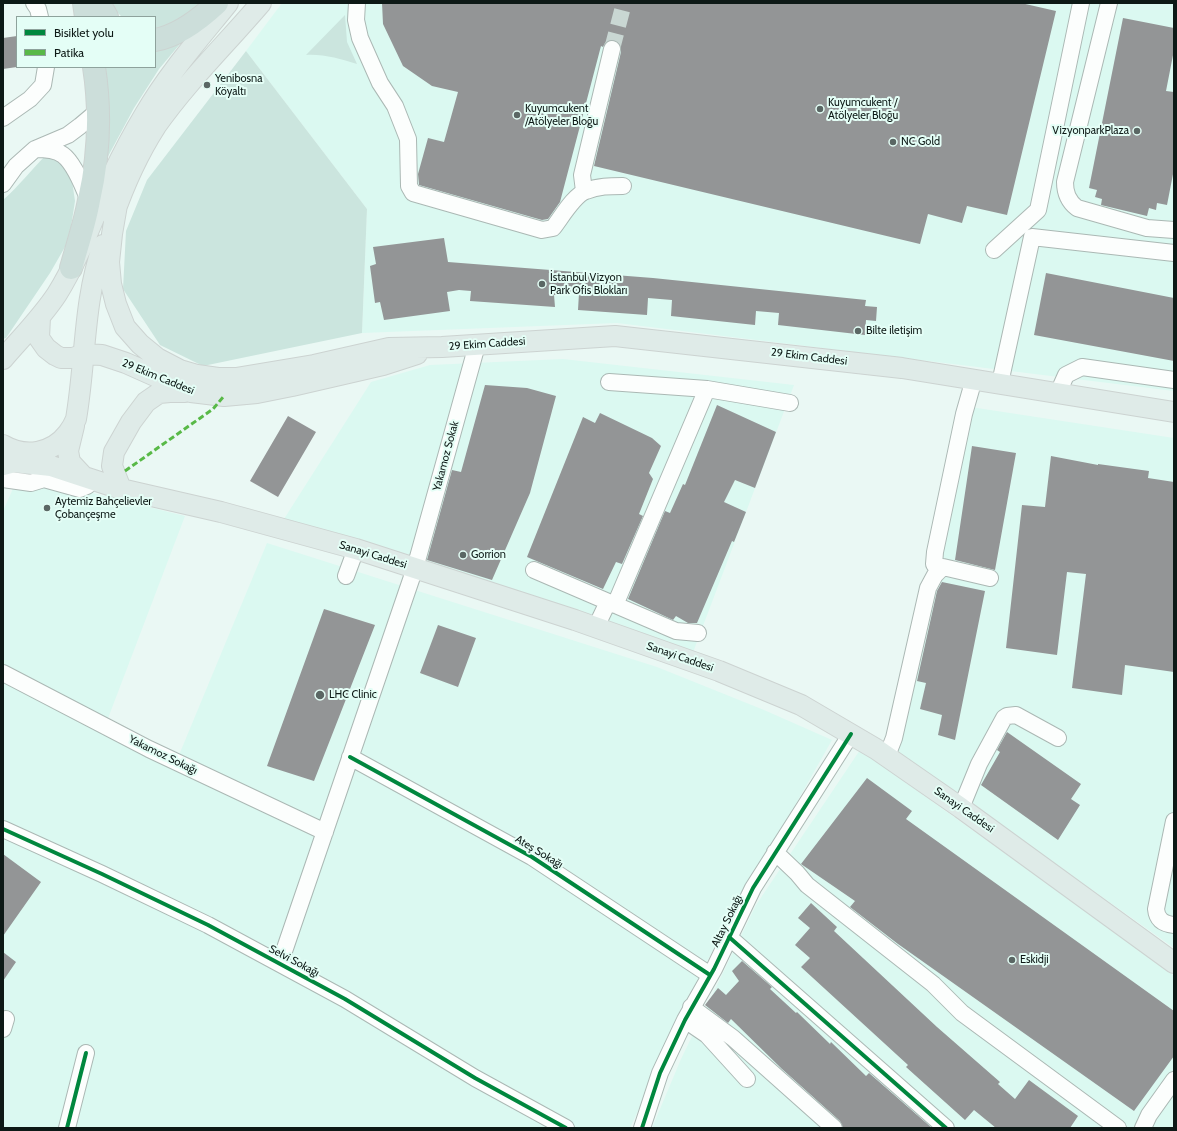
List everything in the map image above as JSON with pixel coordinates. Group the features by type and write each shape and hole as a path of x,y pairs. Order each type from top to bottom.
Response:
{"highway":[{"path":"156,40 179,31 204,15 217,3"},
{"path":"87,7 104,16"},
{"path":"71,268 89,201 98,141 99,110 94,68"}],"main road":[{"path":"3,359 40,317 57,294 96,216 112,176 146,113 187,53 228,3"},
{"path":"88,478 70,462 68,451 76,419 88,309 100,254 117,205 135,162 156,127 186,86 261,3"},
{"name":"29 Ekim Caddesi","path":"117,205 109,262 111,284 116,304 125,327 140,344 157,358 180,370 197,375 218,378 236,378 314,365 389,348 442,347 615,336 886,366 1174,412"},
{"name":"29 Ekim Caddesi","path":"40,317 39,338 46,348 61,358 73,358 84,354 102,355 126,363 192,392 224,396 258,393 383,364 442,347"},
{"path":"122,488 112,466 114,452 131,422 146,402 159,393 192,392"},
{"path":"3,445 9,449 35,453 57,444 68,433 76,419"},
{"name":"Sanayi Caddesi","path":"3,465 14,462 51,466 122,488 221,512 356,549 596,627 719,671 801,705 887,756 1174,963"}],"street":[{"path":"34,3 38,9 40,16"},
{"path":"357,3 356,20 360,38 380,83 395,106 408,139 409,186 413,193 542,230 553,228 574,201 584,191 604,186 623,186"},
{"path":"994,250 1038,210 1081,3"},
{"path":"1109,3 1066,182 1066,194 1072,204 1077,208 1147,228 1174,230"},
{"path":"584,191 582,175 612,49"},
{"path":"3,118 30,99 43,85 46,68"},
{"path":"3,184 16,166 35,149 68,135 99,110"},
{"path":"35,149 49,150 62,154 69,161 83,186 89,201"},
{"path":"1000,383 1032,237 1174,253"},
{"name":"Yakamoz Sokak","path":"415,568 477,345"},
{"path":"1058,393 1066,375 1082,367 1174,380"},
{"path":"939,571 934,564 935,552 964,414 974,380"},
{"path":"609,382 707,389 790,403"},
{"path":"596,627 611,603 707,389"},
{"path":"3,479 31,483 44,479 80,489 87,486 88,478"},
{"path":"346,576 356,549"},
{"path":"887,756 894,738 928,588 931,581 943,567 990,578"},
{"path":"280,964 415,568"},
{"path":"534,570 676,631 698,633"},
{"name":"Yakamoz Sokağı","path":"3,674 149,749 325,832"},
{"path":"961,808 979,764 1004,718 1007,716 1016,715 1058,738"},
{"name":"Altay Sokağı","path":"642,1128 660,1073 688,1013 710,974 753,888 851,734"},
{"name":"Ateş Sokağı","path":"350,757 532,857 710,974"},
{"path":"1174,821 1156,910 1158,918 1161,921 1174,925"},
{"name":"Selvi Sokağı","path":"3,829 102,874 208,925 345,999 475,1078 566,1128"},
{"path":"776,852 807,885 933,984 962,1013 1118,1128"},
{"path":"729,937 946,1128"},
{"path":"688,1013 747,1079"},
{"path":"688,1013 733,1038 834,1128"},
{"path":"67,1128 86,1053"},
{"path":"1143,1128 1149,1115 1174,1080"}],"shaded area":[{"path":"111,3 206,3 178,24 156,30 156,16 121,16"},
{"path":"282,3 1174,3 1174,391 617,323 362,333 367,209 246,51"},
{"path":"345,15 347,42 357,64 326,56 306,55"},
{"path":"185,38 159,69 134,108 105,162 108,93 105,68 156,68 156,47"},
{"path":"246,51 367,209 362,333 203,366 160,345 123,289 126,231 147,180"},
{"path":"46,155 62,160 71,174 75,201 69,240 50,273 6,338 3,339 3,200"},
{"path":"563,359 794,385 692,655 284,519 371,382 430,365"},
{"path":"964,406 1174,438 1174,948 891,747"},
{"path":"19,475 185,516 107,721 179,755 267,543 657,667 764,710 832,740 706,963 630,1128 3,1128 3,511"},
{"path":"860,750 1065,896 1174,976 1174,1128 652,1128 681,1059 756,905"}],"building":[{"name":"Kuyumcukent / Atölyeler Bloğu","path":"382,3 1021,3 1056,11 1007,215 967,206 962,223 928,214 920,244 594,166 621,52 619,42 614,40 609,40 603,47 601,46 560,202 548,219 542,220 419,185 418,174 428,138 444,142 458,92 432,86 403,66 383,24"},
{"name":"VizyonparkPlaza","path":"1123,18 1174,28 1174,50 1166,91 1174,92 1174,169 1167,205 1157,203 1156,210 1149,208 1147,216 1101,205 1102,199 1095,197 1097,190 1089,188"},
{"path":"16,36 16,67 3,69 3,38"},
{"name":"İstanbul Vizyon Park Ofis Blokları","path":"444,238 448,262 653,278 866,300 865,306 877,307 876,321 866,320 865,335 778,325 779,313 756,311 755,325 671,316 672,300 648,298 647,315 578,310 579,293 560,291 559,295 554,295 555,307 470,301 471,291 459,290 447,292 450,311 384,320 380,302 375,303 370,266 376,264 373,247"},
{"path":"1046,273 1174,298 1174,361 1034,335"},
{"path":"485,385 527,388 556,396 530,493 492,580 427,560 452,470 461,472"},
{"path":"717,405 776,432 755,488 735,480 724,502 746,512 697,623 688,623 676,616 673,620 628,599 665,511 670,513 683,484 685,485"},
{"path":"600,413 652,438 661,446 649,473 653,479 639,514 643,516 622,564 616,562 603,589 527,557 583,417 595,423"},
{"path":"288,416 316,432 278,497 250,481"},
{"path":"972,446 1016,453 995,570 955,560"},
{"path":"1051,456 1098,465 1149,471 1148,478 1174,482 1174,672 1125,665 1122,695 1072,688 1086,574 1067,572 1057,655 1006,648 1022,505 1045,507"},
{"path":"942,582 985,591 955,740 938,735 942,715 920,709 926,683 917,681 937,591"},
{"name":"LHC Clinic","path":"324,609 375,625 314,781 267,766"},
{"path":"438,625 476,638 458,687 420,673"},
{"path":"1007,732 1081,784 1071,799 1080,805 1058,840 981,785 1000,752 997,750"},
{"name":"Eskidji","path":"867,778 912,811 906,819 1174,1011 1174,1056 1134,1111 898,944 850,907 855,901 801,864"},
{"path":"3,854 41,882 3,936"},
{"path":"811,903 837,927 834,931 937,1027 1000,1082 998,1084 1015,1099 1029,1080 1078,1116 1070,1128 996,1128 974,1110 965,1120 906,1067 908,1065 801,967 810,958 795,945 810,928 798,918"},
{"path":"3,952 16,962 3,981"},
{"path":"742,961 772,987 770,989 796,1013 797,1012 830,1044 831,1042 866,1076 869,1073 932,1128 843,1128 840,1121 782,1069 731,1019 728,1023 705,1005 718,988 726,995 739,981 732,971"}],"tunnel":[{"path":"612,49 624,3"}],"marked path":[{"path":"125,471 213,409 224,396"}],"cycle path":[{"path":"642,1128 660,1073 685,1020 714,969 753,888 851,734"},
{"path":"350,757 532,857 710,975"},
{"path":"3,829 102,874 208,925 345,999 475,1078 566,1128"},
{"path":"729,937 946,1128"},
{"path":"67,1128 86,1053"}],"place":[{"name":"Yenibosna Köyaltı","path":"207,85"},
{"name":"Kuyumcukent / Atölyeler Bloğu","path":"820,109"},
{"name":"Kuyumcukent /Atölyeler Bloğu","path":"517,115"},
{"name":"VizyonparkPlaza","path":"1137,131"},
{"name":"NC Gold","path":"893,142"},
{"name":"İstanbul Vizyon Park Ofis Blokları","path":"542,284"},
{"name":"Bilte iletişim","path":"858,331"},
{"name":"Aytemiz Bahçelievler Çobançeşme","path":"47,508"},
{"name":"Gorrion","path":"463,555"},
{"name":"LHC Clinic","path":"320,695"},
{"name":"Eskidji","path":"1012,960"}]}
